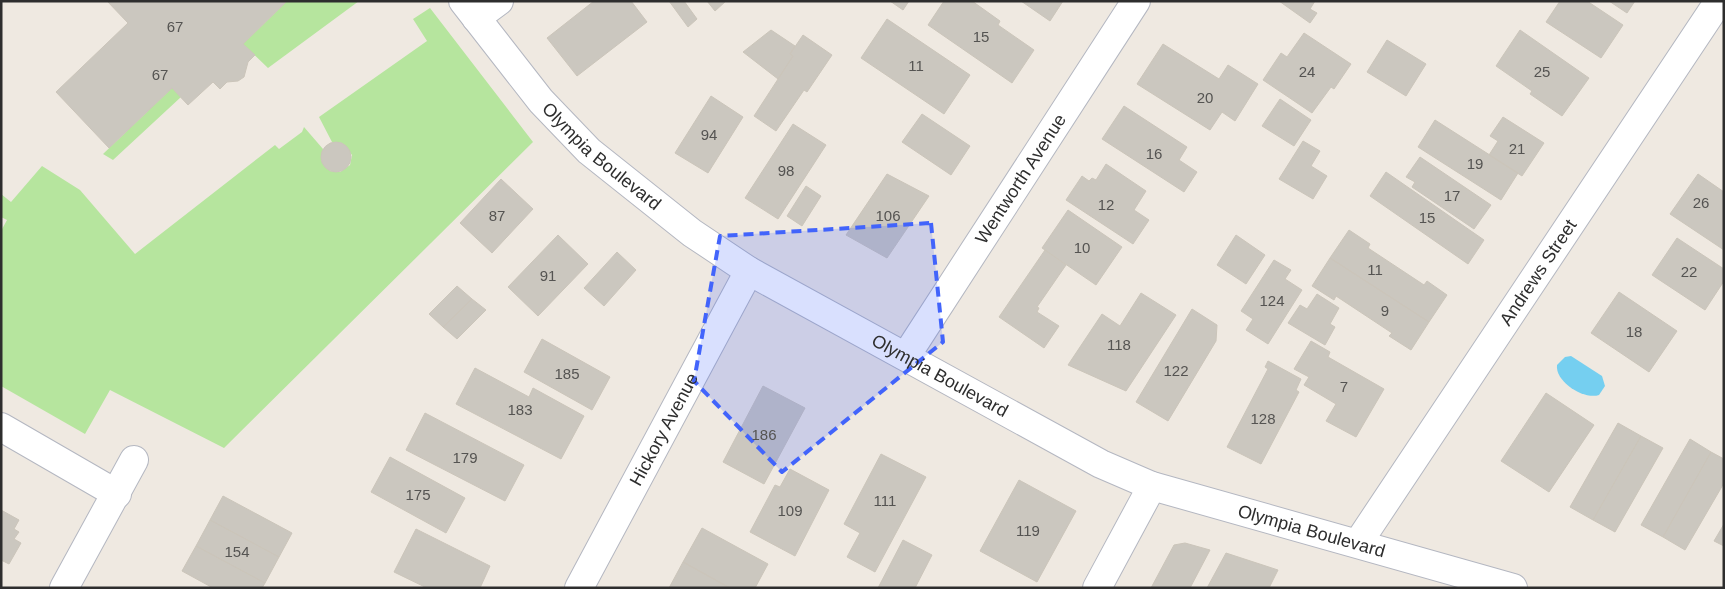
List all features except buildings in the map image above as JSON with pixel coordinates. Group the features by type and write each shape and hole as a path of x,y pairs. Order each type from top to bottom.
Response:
{"street":[{"path":"469,10 499,1"},
{"name":"Wentworth Avenue","path":"906,356 1136,1"},
{"name":"Andrews Street","path":"1358,544 1719,1"},
{"name":"Olympia Boulevard","path":"469,10 541,101 589,151 692,233 749,271 1101,464 1152,486 1513,588"},
{"name":"Hickory Avenue","path":"579,588 749,271"},
{"path":"1,427 117,494"},
{"path":"64,588 134,460"},
{"path":"1097,588 1152,486"}],"highlighted area":[{"path":"931,223 943,342 782,472 694,381 720,236"}],"green space":[{"path":"287,1 359,1 268,68 243,44"},
{"path":"430,8 533,142 224,448 110,390 85,434 1,386 1,231 7,220 1,217 1,194 11,202 42,166 80,190 135,254 275,145 279,149 302,132 304,127 323,149 321,160 330,171 340,172 350,165 352,155 342,143 332,142 319,117 427,41 413,19"},
{"path":"172,88 181,97 113,160 103,154"}],"water":[{"path":"1571,356 1602,376 1605,386 1599,395 1586,395 1579,392 1561,378 1557,365 1565,357"}]}
